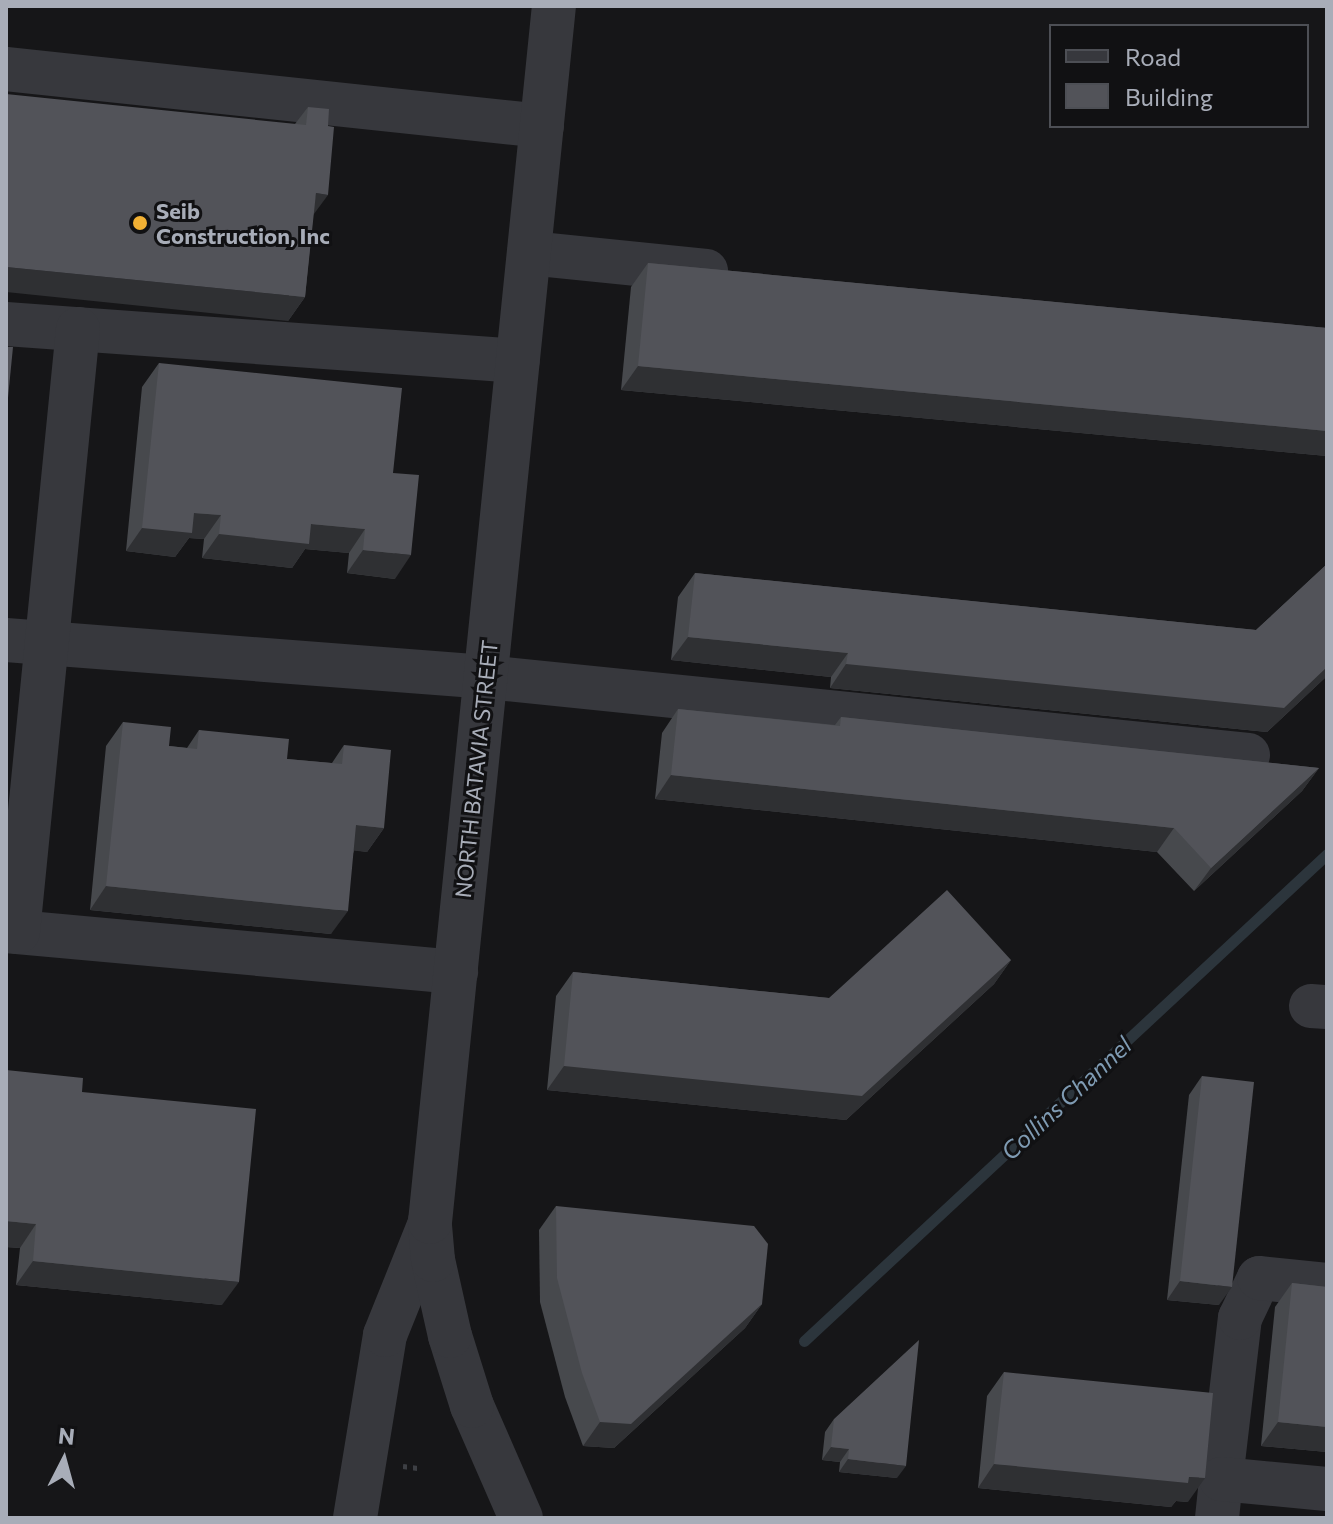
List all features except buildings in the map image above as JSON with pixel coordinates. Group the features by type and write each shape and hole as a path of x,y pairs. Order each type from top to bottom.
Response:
{"street":[{"name":"NORTH BATAVIA STREET","path":"521,1518 472,1406 450,1336 433,1260 430,1222 554,6"},
{"path":"6,69 542,126"},
{"path":"529,253 748,275"},
{"path":"6,324 518,361"},
{"path":"78,329 26,642 12,931 456,972"},
{"path":"26,642 486,677 1248,755"},
{"path":"355,1518 385,1335 430,1222"},
{"path":"1327,1285 1259,1278 1240,1318 1219,1499 1327,1489"}],"waterway":[{"name":"Collins Channel","path":"804,1341 1327,854"}],"place":[{"name":"Seib Construction, Inc","path":"140,223"}]}
